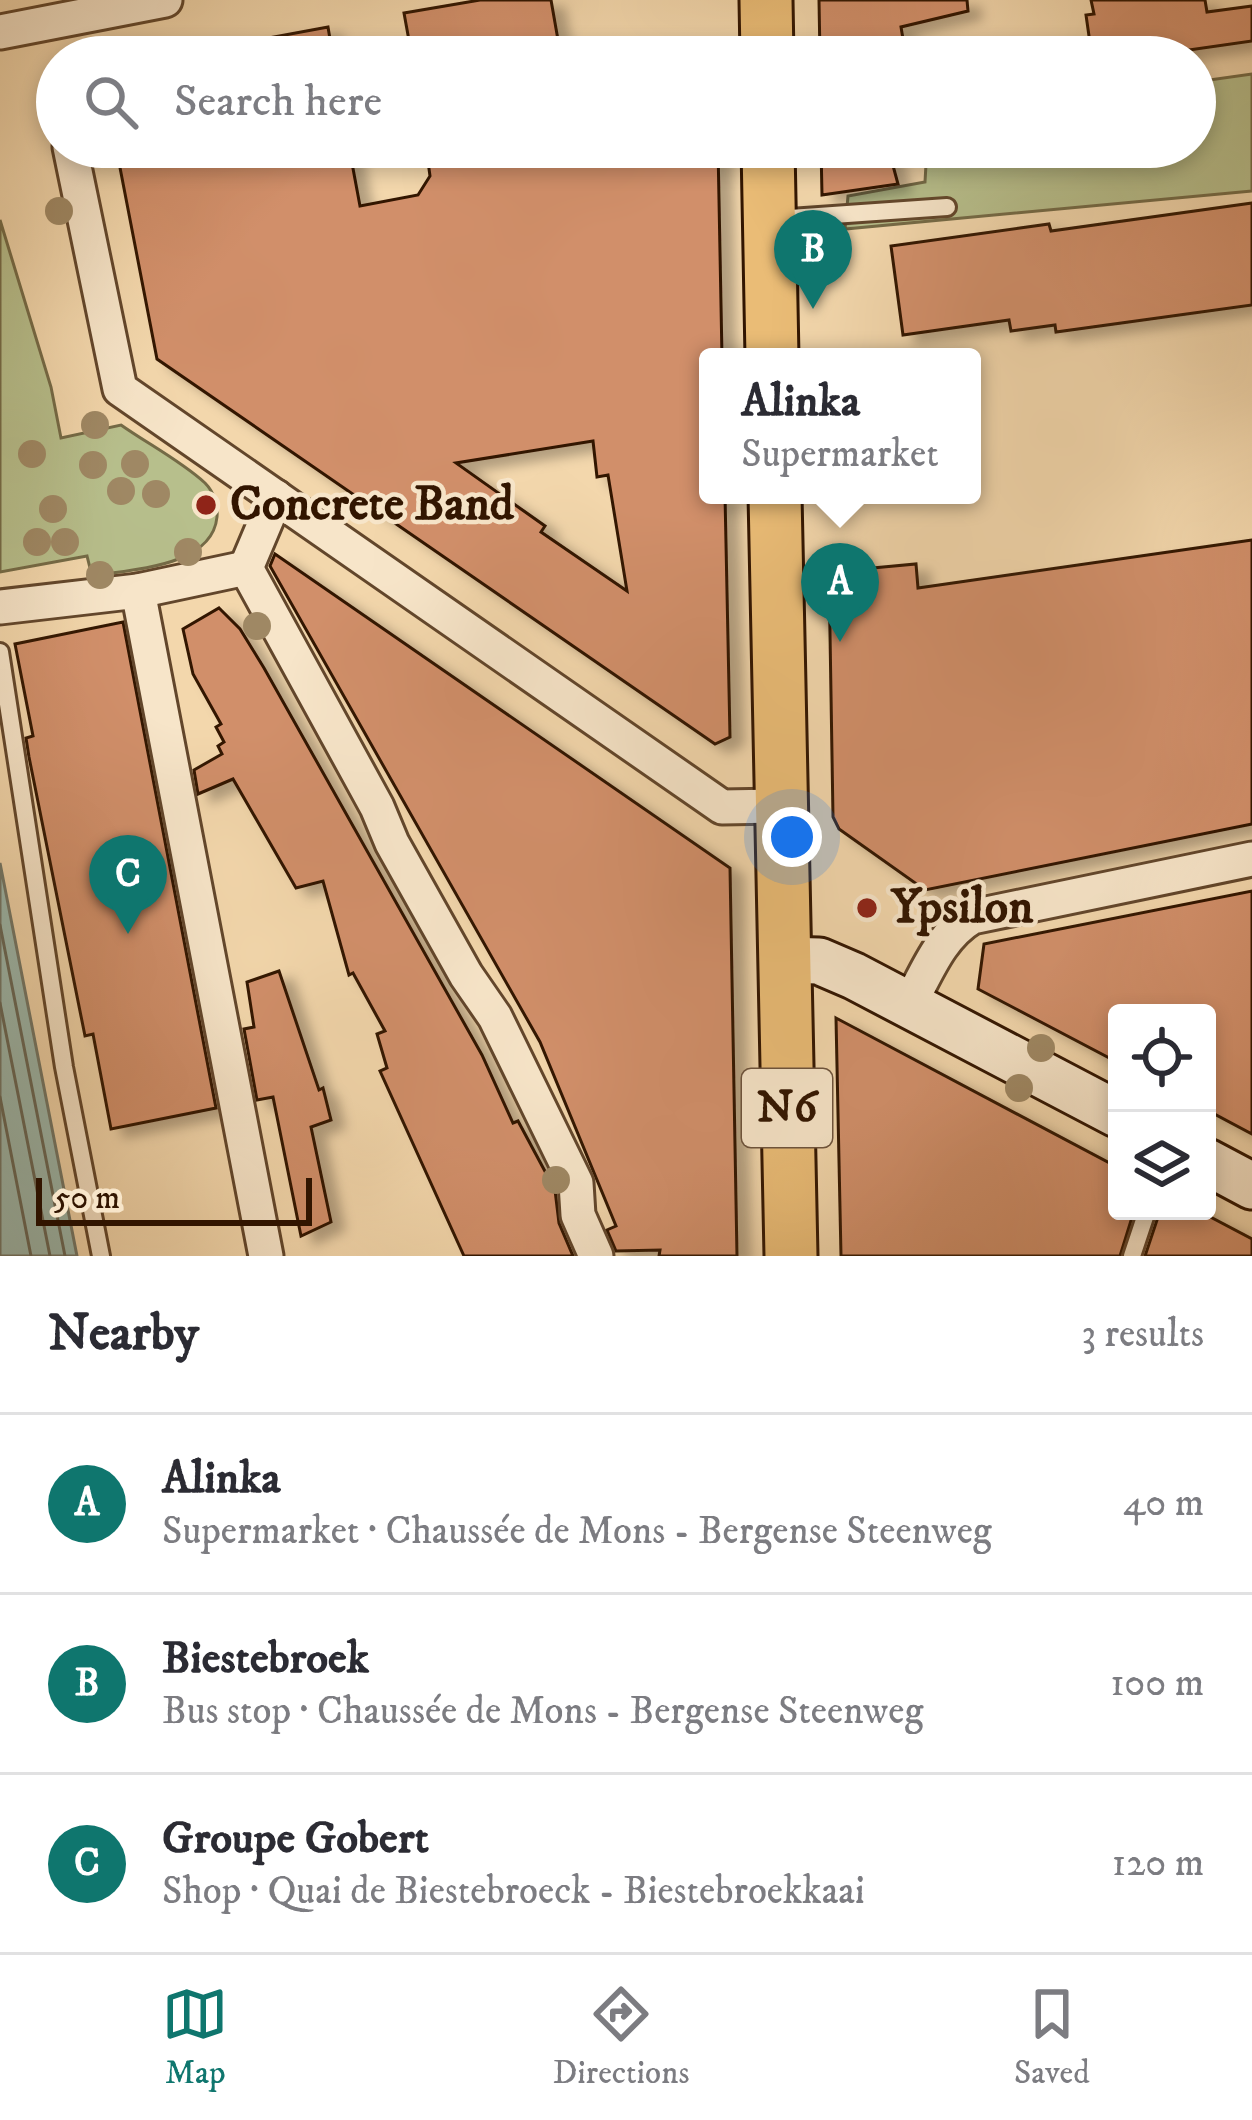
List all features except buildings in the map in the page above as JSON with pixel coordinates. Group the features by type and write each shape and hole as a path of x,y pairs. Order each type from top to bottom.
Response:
{"main road":[{"path":"766,0 767,36"},
{"path":"768,168 772,348"},
{"name":"N6","path":"775,504 790,1256"}],"street":[{"path":"0,32 165,0"},
{"path":"74,168 119,389 722,807 781,806"},
{"path":"247,568 276,497"},
{"path":"0,607 138,591 247,568"},
{"path":"247,568 377,807 392,844 495,1017 576,1183 578,1215 596,1256"},
{"path":"138,591 266,1256"},
{"path":"910,1003 942,944 954,928 972,917 1252,860"},
{"path":"784,960 819,961 910,1003 1113,1112"},
{"path":"1216,1167 1252,1186"}],"lane":[{"path":"769,220 947,207"},
{"path":"0,652 64,1066 101,1256"},
{"path":"1132,1256 1144,1220"}],"green space":[{"path":"1252,74 1252,191 845,229 848,196 925,182 926,168 1216,168 1216,79"},
{"path":"0,220 51,387 61,438 121,425 186,467 215,499 217,517 201,547 166,563 92,576 87,556 0,572"}],"water":[{"path":"0,863 77,1256 0,1256"}],"place":[{"name":"Biestebroek","path":"813,309"},
{"name":"Concrete Band","path":"206,505"},
{"name":"Alinka","path":"840,642"},
{"name":"Ypsilon","path":"867,908"},
{"name":"Groupe Gobert","path":"128,934"}]}
